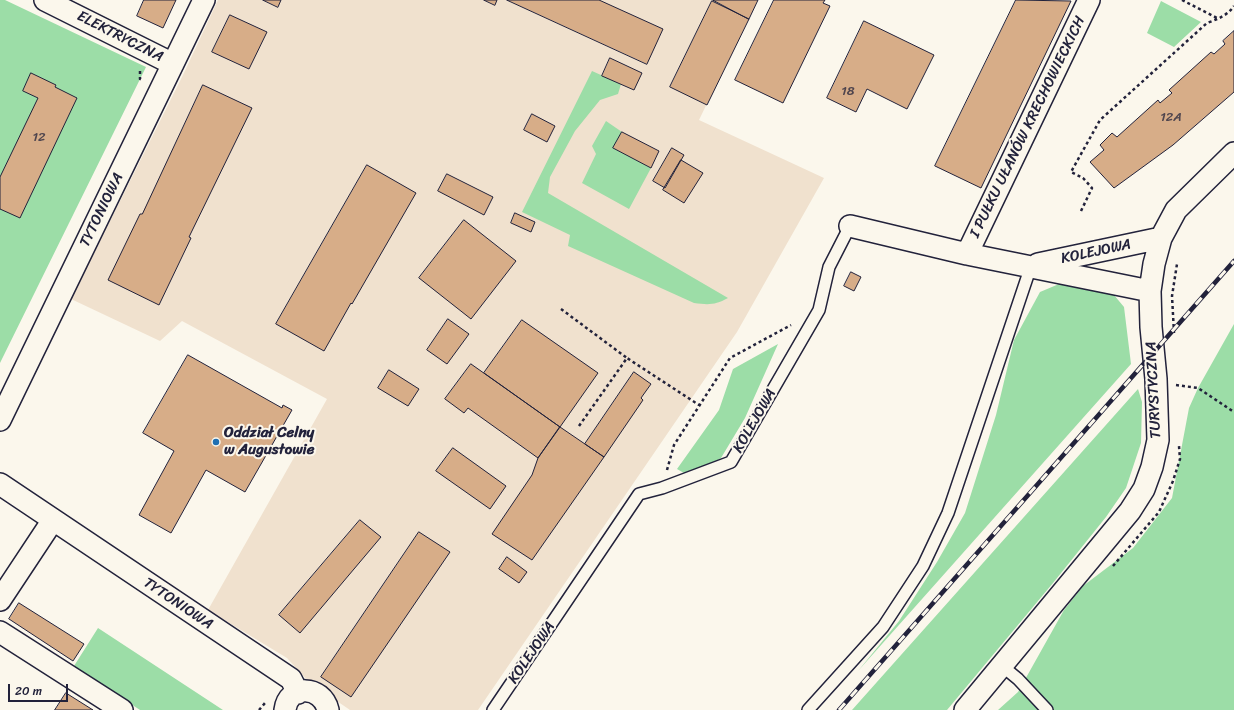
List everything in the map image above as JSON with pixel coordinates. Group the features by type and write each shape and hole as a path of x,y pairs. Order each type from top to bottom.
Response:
{"street":[{"name":"ELEKTRYCZNA","path":"45,0 173,64"},
{"name":"TYTONIOWA","path":"0,420 204,0"},
{"name":"I PUŁKU UŁANÓW KRECHOWIECKICH","path":"967,254 1089,0"},
{"name":"TURYSTYCZNA","path":"964,710 1130,511 1144,489 1152,467 1158,440 1156,379 1150,328 1150,291 1154,264 1161,238 1176,210 1234,153"},
{"name":"KOLEJOWA","path":"850,226 967,254 1150,291"},
{"name":"KOLEJOWA","path":"1032,266 1161,238"},
{"name":"TYTONIOWA","path":"0,484 291,679 298,693"},
{"path":"0,600 54,520"},
{"path":"0,632 122,710"},
{"path":"285,710 292,696 304,691 317,693 326,703 328,710"}],"lane":[{"name":"KOLEJOWA","path":"493,710 639,494 662,488 731,462 819,310 829,267 850,226"},
{"path":"808,710 883,627 923,566 948,513 1032,266"},
{"path":"1001,666 1018,679 1047,710"}],"path":[{"path":"1182,0 1219,19"},
{"path":"1081,211 1092,188 1083,178 1071,172 1100,120 1207,23 1219,19 1234,6"},
{"path":"1172,296 1178,258"},
{"path":"561,309 627,358 699,405"},
{"path":"662,488 674,445 730,358 792,325"},
{"path":"579,426 627,358"},
{"path":"1176,385 1198,388 1234,412"}],"shaded area":[{"path":"218,0 757,0 699,120 824,178 737,332 478,710 350,710 309,682 287,658 208,610 327,399 182,321 160,341 71,299 183,75"}],"green space":[{"path":"0,0 5,0 146,67 0,363"},
{"path":"1161,1 1201,22 1174,47 1147,33"},
{"path":"592,71 621,84 618,94 600,100 575,131 550,177 548,193 728,298 712,304 694,303 568,246 570,235 522,212"},
{"path":"606,121 622,132 614,148 651,168 629,209 582,183 596,154 592,146"},
{"path":"1059,284 1114,295 1124,307 1131,364 858,671 899,621 937,562 965,513 996,415 1014,340 1040,292"},
{"path":"1234,324 1234,710 998,710 1018,692 1064,610 1083,586 1133,548 1172,498 1189,408 1198,388"},
{"path":"778,344 745,418 721,458 691,477 677,469 719,410 733,369"},
{"path":"1138,389 1142,402 1141,443 1126,488 1106,517 1053,583 947,710 852,710"},
{"path":"98,628 223,710 140,710 74,666"}],"building":[{"path":"144,0 176,0 163,28 137,16"},
{"path":"263,0 281,0 278,7"},
{"path":"484,0 497,0 495,5"},
{"path":"507,0 599,0 663,29 647,64"},
{"path":"713,0 758,0 749,19"},
{"path":"774,0 825,0 823,3 830,6 783,103 735,80"},
{"path":"1016,0 1071,1 981,188 935,166"},
{"path":"712,1 749,19 707,105 670,87"},
{"path":"230,15 267,32 249,69 212,52"},
{"path":"864,21 934,55 907,109 867,89 856,112 827,98"},
{"path":"1234,31 1234,92 1173,145 1114,188 1090,162 1104,150 1100,145 1112,133 1117,137 1158,100 1160,103 1172,93 1169,90 1211,52 1214,54 1225,44 1223,41"},
{"path":"610,58 642,73 634,90 602,76"},
{"path":"31,73 56,85 55,87 77,98 20,218 0,209 0,177 38,98 23,91"},
{"path":"203,85 252,108 189,237 191,238 159,305 108,280 140,214 142,214"},
{"path":"532,114 555,126 547,142 524,130"},
{"path":"622,132 659,151 651,168 613,148"},
{"path":"672,148 684,155 665,188 653,181"},
{"path":"681,160 703,173 684,203 663,190"},
{"path":"367,165 416,193 324,351 276,324"},
{"path":"447,174 493,197 484,215 438,191"},
{"path":"515,213 535,222 531,232 511,223"},
{"path":"464,220 516,261 471,319 419,278"},
{"path":"851,272 861,277 854,291 844,286"},
{"path":"448,319 469,334 447,364 427,350"},
{"path":"522,320 598,373 560,427 484,373"},
{"name":"Oddział Celny w Augustowie","path":"188,355 282,408 283,405 292,410 245,492 206,470 171,533 139,515 174,451 143,433"},
{"path":"471,364 560,427 538,458 468,408 464,413 445,399"},
{"path":"389,370 419,389 408,406 378,388"},
{"path":"634,372 651,384 641,398 643,400 604,457 585,444"},
{"path":"560,427 604,457 532,560 492,534 532,475 538,458"},
{"path":"453,448 506,486 490,509 436,471"},
{"path":"360,520 381,537 300,633 279,615"},
{"path":"419,532 450,552 351,697 321,677"},
{"path":"507,557 527,572 519,583 499,569"},
{"path":"19,603 84,644 73,661 9,619"},
{"path":"66,693 93,710 55,710"}],"railway":[{"path":"839,710 1234,261"}],"place":[{"name":"Oddział Celny w Augustowie","path":"216,442"}]}
